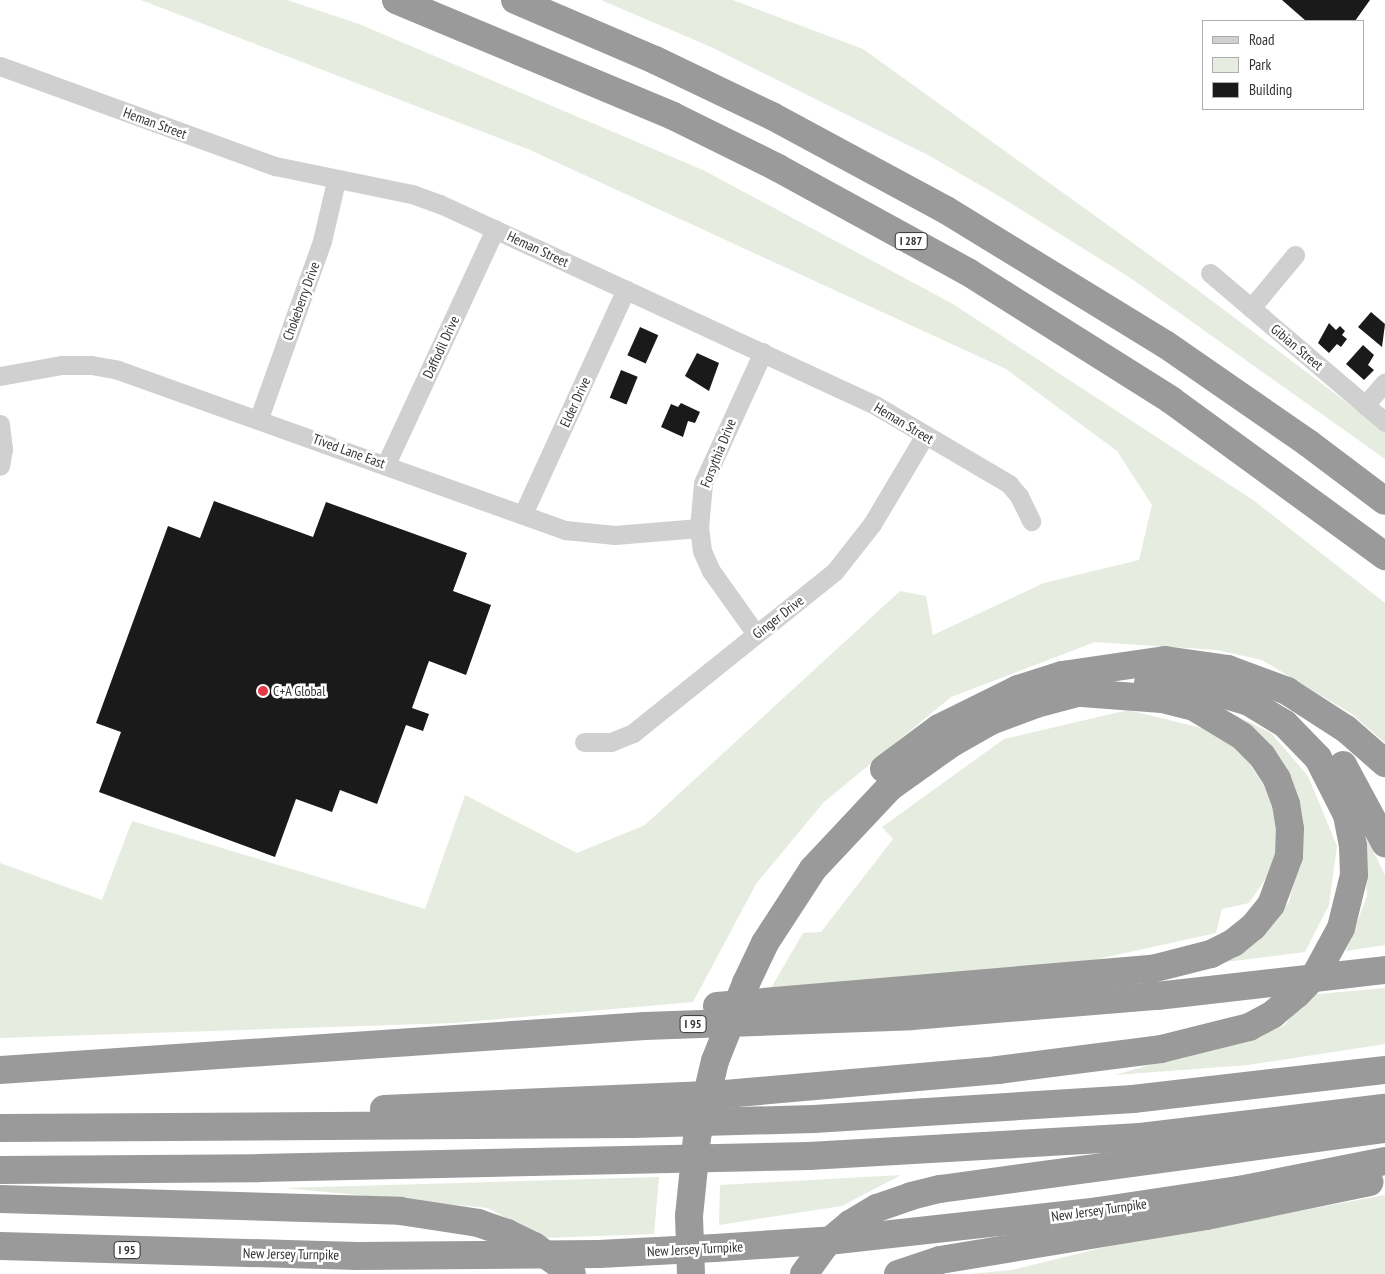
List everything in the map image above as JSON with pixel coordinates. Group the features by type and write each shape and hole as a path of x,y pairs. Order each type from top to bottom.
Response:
{"highway":[{"name":"I 287","path":"396,0 555,64 673,116 778,168 968,272 1171,400 1385,556"},
{"path":"514,0 655,60 772,116 954,214 1108,306 1222,382 1385,501"},
{"path":"691,1274 689,1216 697,1137 715,1061 751,935 801,859 878,774 903,753 939,728 1018,689 1062,676 1165,660 1198,664 1255,677 1317,710 1385,763"},
{"path":"1147,664 1228,678 1255,689 1294,712 1340,761 1385,844"},
{"path":"202,1128 273,1114 725,1094 998,1070 1161,1049 1249,1027 1273,1014 1297,994 1316,974 1341,928 1354,874 1353,846 1347,815 1318,758 1285,724 1249,702 1196,686 1133,683 1103,686 1036,704 991,722 930,758 890,788 813,869 736,983 700,1056 682,1134 673,1216 675,1274"},
{"path":"565,1032 618,1014 1152,969 1211,954 1233,943 1253,927 1271,905 1283,881 1289,856 1290,829 1277,780 1262,756 1242,736 1194,707 1162,699 1082,692"},
{"name":"I 95","path":"0,1070 565,1032 912,1016 1157,996 1385,970"},
{"path":"0,1128 633,1124 814,1119 1133,1099 1385,1070"},
{"path":"0,1170 279,1168 819,1156 1140,1137 1385,1108"},
{"path":"804,1274 825,1245 850,1224 877,1208 911,1196 940,1189 1385,1129"},
{"name":"New Jersey Turnpike","path":"0,1246 254,1254 599,1254 837,1240 1098,1211 1238,1190 1385,1161"},
{"path":"898,1274 940,1260 1206,1216 1385,1178"},
{"path":"0,1199 400,1211 442,1216 507,1233 534,1246 572,1274"},
{"path":"254,1254 290,1268 359,1274"}],"street":[{"name":"Heman Street","path":"0,66 246,156 336,181 412,194 496,229 867,401 1009,484 1020,496 1031,521"},
{"name":"Chokeberry Drive","path":"258,418 322,240 336,181"},
{"name":"Daffodil Drive","path":"386,464 496,229"},
{"path":"1251,308 1295,255"},
{"name":"Gibian Street","path":"1210,273 1385,422"},
{"name":"Elder Drive","path":"523,514 626,289"},
{"name":"Forsythia Drive","path":"756,634 711,571 702,551 699,528 703,483 763,352"},
{"name":"Tived Lane East","path":"0,376 62,365 91,365 149,379 565,530 590,534 699,528"},
{"path":"1365,405 1385,382"},
{"path":"0,424 3,449 0,466"},
{"name":"Ginger Drive","path":"584,742 611,742 633,733 821,583 855,548 925,435"}],"green space":[{"path":"141,0 287,0 359,24 703,170 953,304 1253,500 1385,603 1385,743 1352,714 1262,660 1217,650 1095,642 951,697 823,803 756,884 693,1002 454,1023 0,1038 0,863 102,900 132,821 425,909 465,795 577,853 645,825 900,591 926,596 933,635 1044,583 1139,560 1152,505 1117,451 1006,369 530,150"},
{"path":"601,0 733,0 863,49 1187,282 1385,432 1385,459 1129,277 999,196 928,155 711,47"},
{"path":"1128,710 1230,735 1278,806 1275,865 1249,903 1222,909 1216,933 1084,962 771,988 803,933 821,932 893,839 882,827 1004,739"},
{"path":"1231,713 1271,733 1308,776 1337,846 1329,905 1305,952 1217,963 1252,944 1289,902 1303,842 1285,775"},
{"path":"1362,828 1385,875 1385,945 1346,951 1367,896"},
{"path":"1385,988 1385,1044 1248,1065 1115,1075 1284,1026 1307,995"},
{"path":"901,1175 842,1206 719,1225 720,1185"},
{"path":"659,1177 654,1234 543,1238 488,1208 285,1188"},
{"path":"1385,1195 1385,1274 969,1274 1012,1270 1101,1248"}],"building":[{"path":"1282,0 1370,0 1356,20 1305,20"},
{"path":"1371,312 1385,324 1382,347 1358,327"},
{"path":"1329,323 1336,330 1340,326 1345,331 1342,335 1347,339 1341,347 1337,344 1329,353 1318,343"},
{"path":"640,327 658,335 646,363 627,355"},
{"path":"1363,345 1374,355 1368,365 1374,370 1364,380 1346,364"},
{"path":"697,353 719,363 709,391 685,376"},
{"path":"621,370 638,377 626,405 610,398"},
{"path":"681,403 700,412 695,423 688,421 683,437 661,427 671,404 678,407"},
{"name":"C+A Global","path":"214,501 313,537 326,502 467,553 453,591 491,605 466,675 429,661 412,708 429,714 423,731 406,725 377,804 340,790 332,812 296,799 275,857 99,792 121,732 96,723 168,526 200,538"}],"place":[{"name":"C+A Global","path":"263,691"}]}
